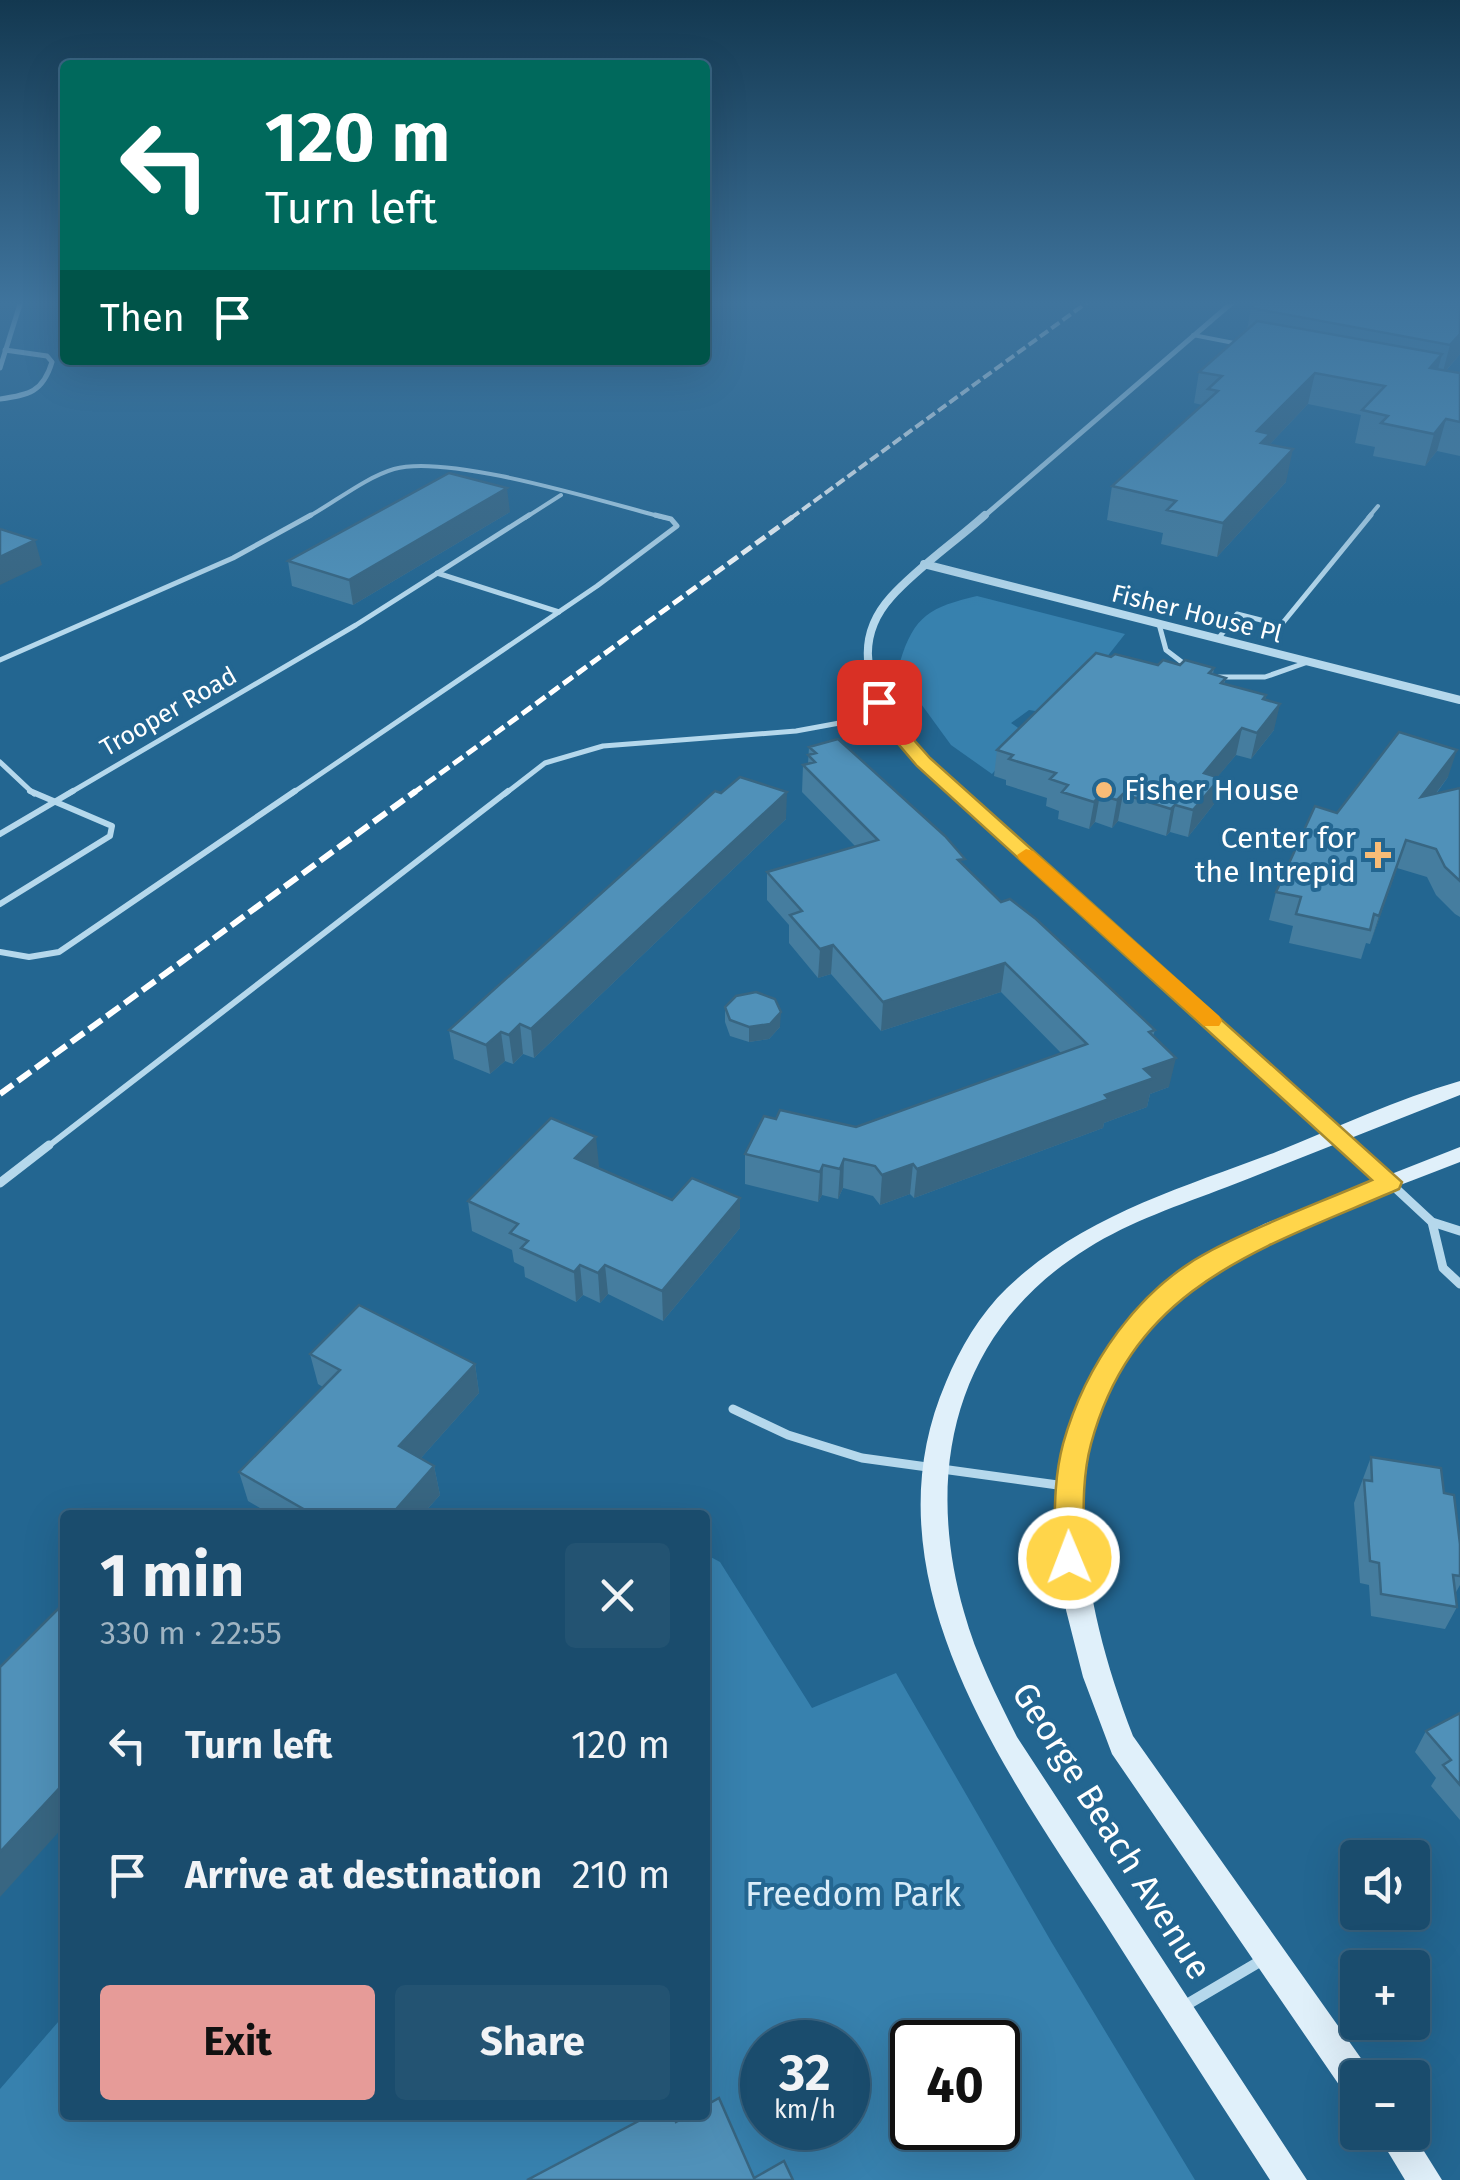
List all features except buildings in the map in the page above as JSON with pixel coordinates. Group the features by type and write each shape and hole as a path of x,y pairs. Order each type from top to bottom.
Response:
{"street":[{"path":"1113,403 889,598 870,637 873,688 883,715 924,762 1390,1182"},
{"name":"Fisher House Pl","path":"924,564 1460,700"},
{"name":"George Beach Avenue","path":"1290,2180 1007,1747 979,1697 943,1598 935,1550 932,1468 956,1384 973,1349 1019,1290 1047,1265 1111,1225 1460,1088"},
{"name":"George Beach Avenue","path":"1342,2060 1122,1744 1098,1688 1071,1582 1067,1533 1070,1486 1077,1444 1108,1367 1156,1305 1185,1280 1254,1239 1460,1154"},
{"path":"1404,2150 1425,2180"}],"lane":[{"path":"0,660 233,558 395,469 420,467 474,473 670,519 676,526 559,612 60,952 37,958 0,952"},
{"name":"Trooper Road","path":"0,834 356,624 562,494"},
{"path":"1218,639 1237,614 1282,625 1378,506"},
{"path":"437,573 559,612"},
{"path":"1160,624 1160,642 1173,659 1202,674 1241,681 1276,677 1308,662"},
{"path":"0,1183 545,763 574,751 622,742 786,731 883,715"},
{"path":"0,762 14,782 50,803 112,826 110,836 0,904"},
{"path":"1390,1182 1432,1222 1460,1231"},
{"path":"1432,1222 1443,1268 1460,1284"},
{"path":"734,1409 788,1435 862,1458 1070,1486"},
{"path":"1178,2010 1269,1956"}],"green space":[{"path":"977,596 1125,634 1061,715 1029,710 1011,723 1027,734 992,774 951,745 908,686 900,662 911,633 926,616 948,604"},
{"name":"Freedom Park","path":"710,1557 720,1562 812,1708 896,1673 1195,2180 0,2180 0,2089 60,2020 60,2120 710,2120"}],"railway":[{"path":"791,518 949,403"},
{"path":"412,794 795,515"},
{"path":"0,1094 416,791"}],"slow traffic":[{"path":"1026,855 1211,1021"}],"place":[{"name":"Fisher House","path":"1104,790"},
{"name":"Center for the Intrepid","path":"1378,855"}],"route":[{"path":"879,702 883,715 924,762 1390,1182 1218,1258 1156,1305 1130,1335 1090,1404 1077,1444 1070,1486 1069,1558"}]}
